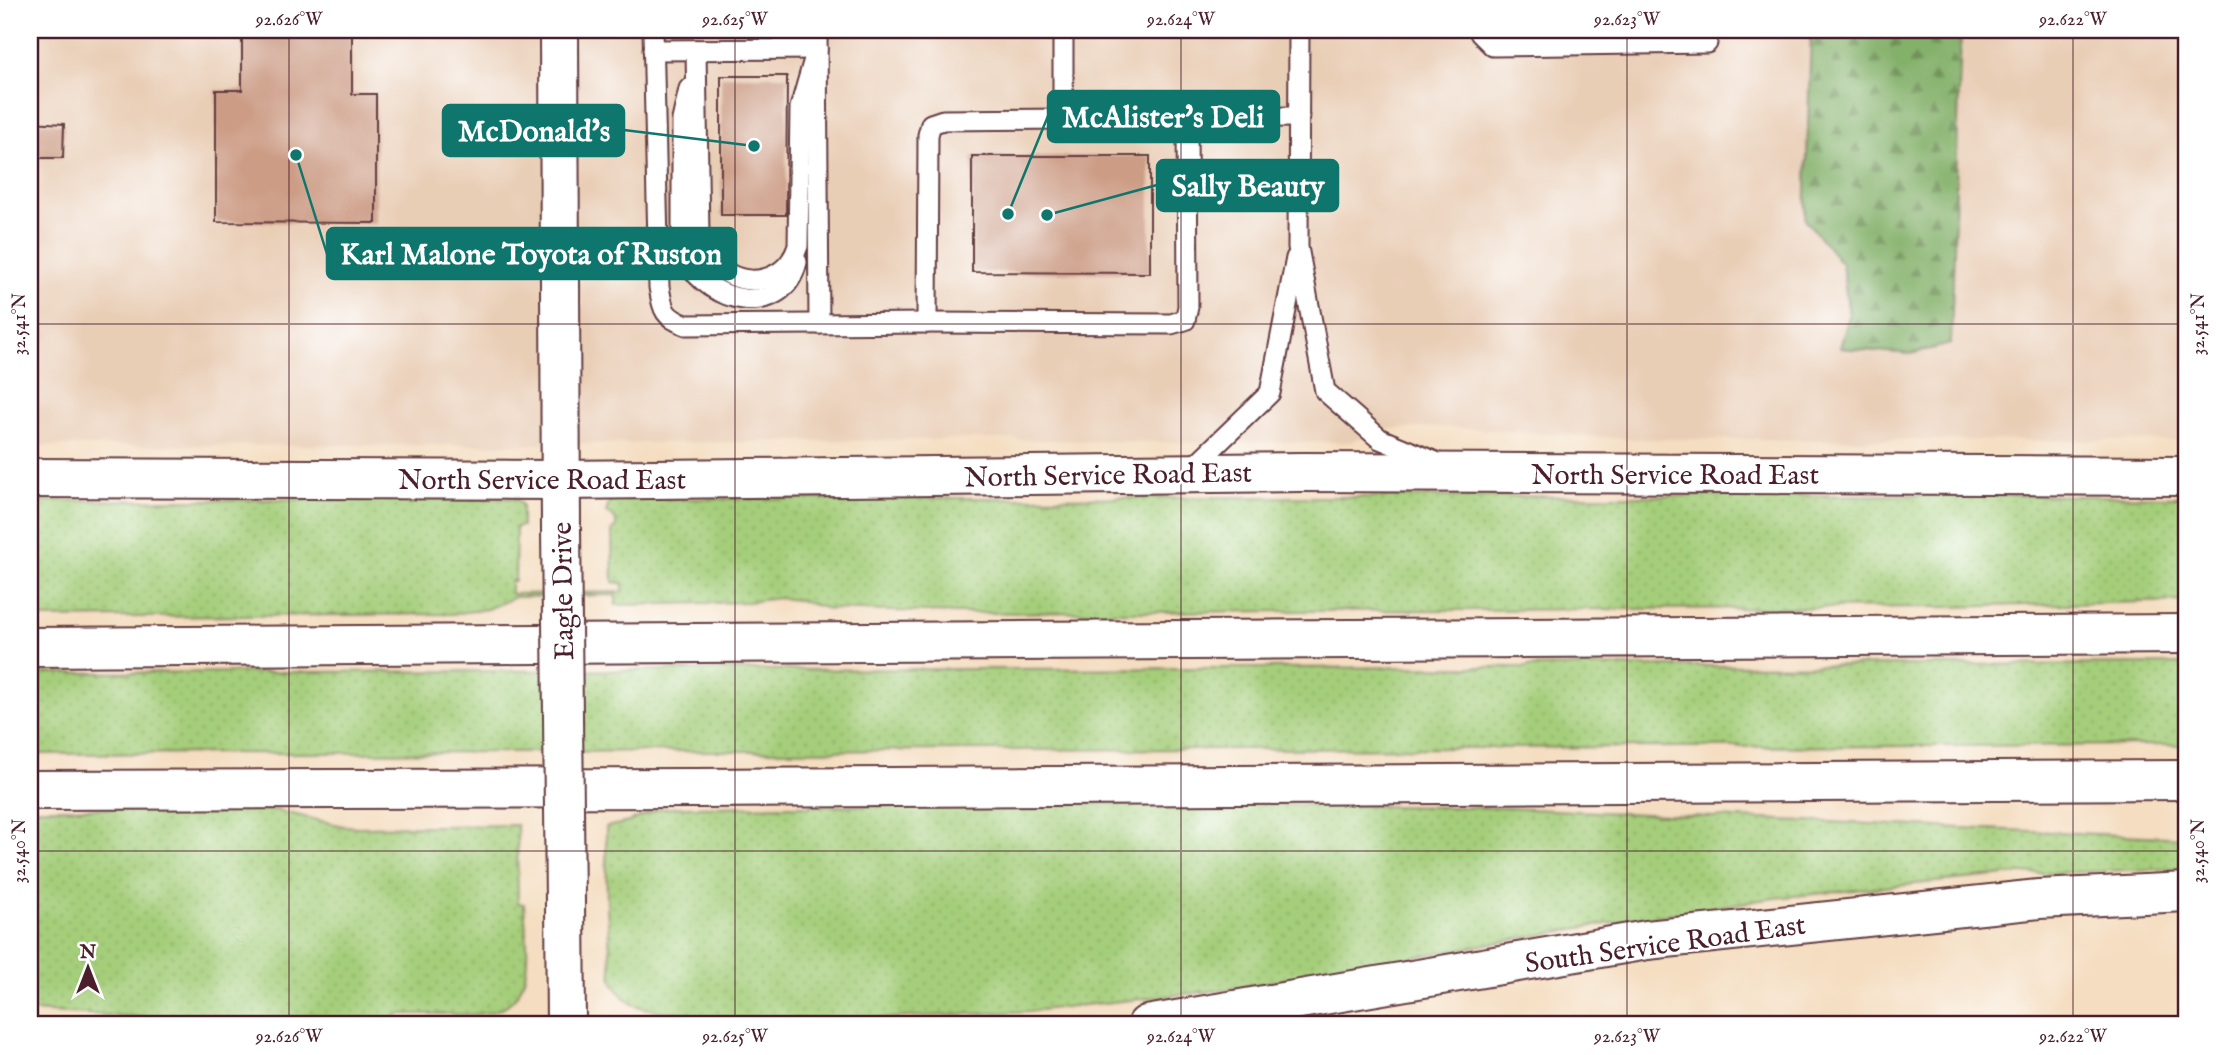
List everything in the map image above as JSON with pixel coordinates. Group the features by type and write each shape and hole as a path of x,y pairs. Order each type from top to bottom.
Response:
{"main road":[{"name":"Eagle Drive","path":"559,30 566,1025"},
{"name":"North Service Road East","path":"30,478 561,480 1186,473 2187,477"},
{"path":"30,647 2187,634"},
{"path":"30,790 2187,780"},
{"path":"1977,782 2187,805"},
{"name":"South Service Road East","path":"1147,1025 1647,940 2039,899 2187,892"}],"lane":[{"path":"653,30 659,287 663,309 671,320 686,325 1171,324 1185,320 1188,307 1187,118"},
{"path":"1063,30 1063,119"},
{"path":"1186,473 1270,393 1298,247 1299,30"},
{"path":"1480,30 1493,46 1707,43 1707,30"},
{"path":"653,50 696,50 817,40"},
{"path":"696,50 699,235 706,251 720,268 733,276 769,278 783,272 799,246 800,108 817,40"},
{"path":"817,40 818,324"},
{"path":"927,323 928,135 931,124 943,120 1299,117"},
{"path":"1298,247 1325,391 1380,439 1461,473"}],"shaded area":[{"path":"30,30 2187,30 2187,441 1627,439 1448,427 1390,429 1350,442 1208,443 990,439 474,445 30,446"}],"green space":[{"path":"1811,30 1961,30 1951,344 1911,354 1840,348 1849,316 1842,264 1805,219"},
{"path":"1999,495 2187,497 2187,601 1948,607 959,613 828,609 798,600 778,598 748,602 616,605 616,595 515,597 487,609 452,614 30,618 30,501 516,498 522,505 522,526 516,527 515,581 511,581 511,594 623,592 623,583 613,582 612,530 616,528 616,521 606,513 609,502 614,499"},
{"path":"2187,664 2187,745 30,754 30,673"},
{"path":"1202,803 1508,808 2187,838 2187,868 2016,874 1774,898 1580,928 1231,989 1030,1011 889,1018 703,1020 639,1007 625,998 612,980 607,907 606,827 629,822 658,809"},
{"path":"30,808 275,810 343,826 359,827 517,825 518,903 524,904 527,949 525,975 514,999 495,1011 472,1014 398,1014 388,1023 222,1021 30,1011"}],"building":[{"path":"242,30 352,30 352,94 376,94 376,223 216,222 216,90 242,90"},
{"path":"721,76 787,76 786,215 721,215"},
{"path":"30,122 64,124 63,158 30,158"},
{"path":"972,156 1150,156 1150,273 972,272"}],"place":[{"name":"McDonald's","path":"754,146"},
{"name":"Karl Malone Toyota of Ruston","path":"296,155"},
{"name":"McAlister's Deli","path":"1008,214"},
{"name":"Sally Beauty","path":"1047,215"}]}
